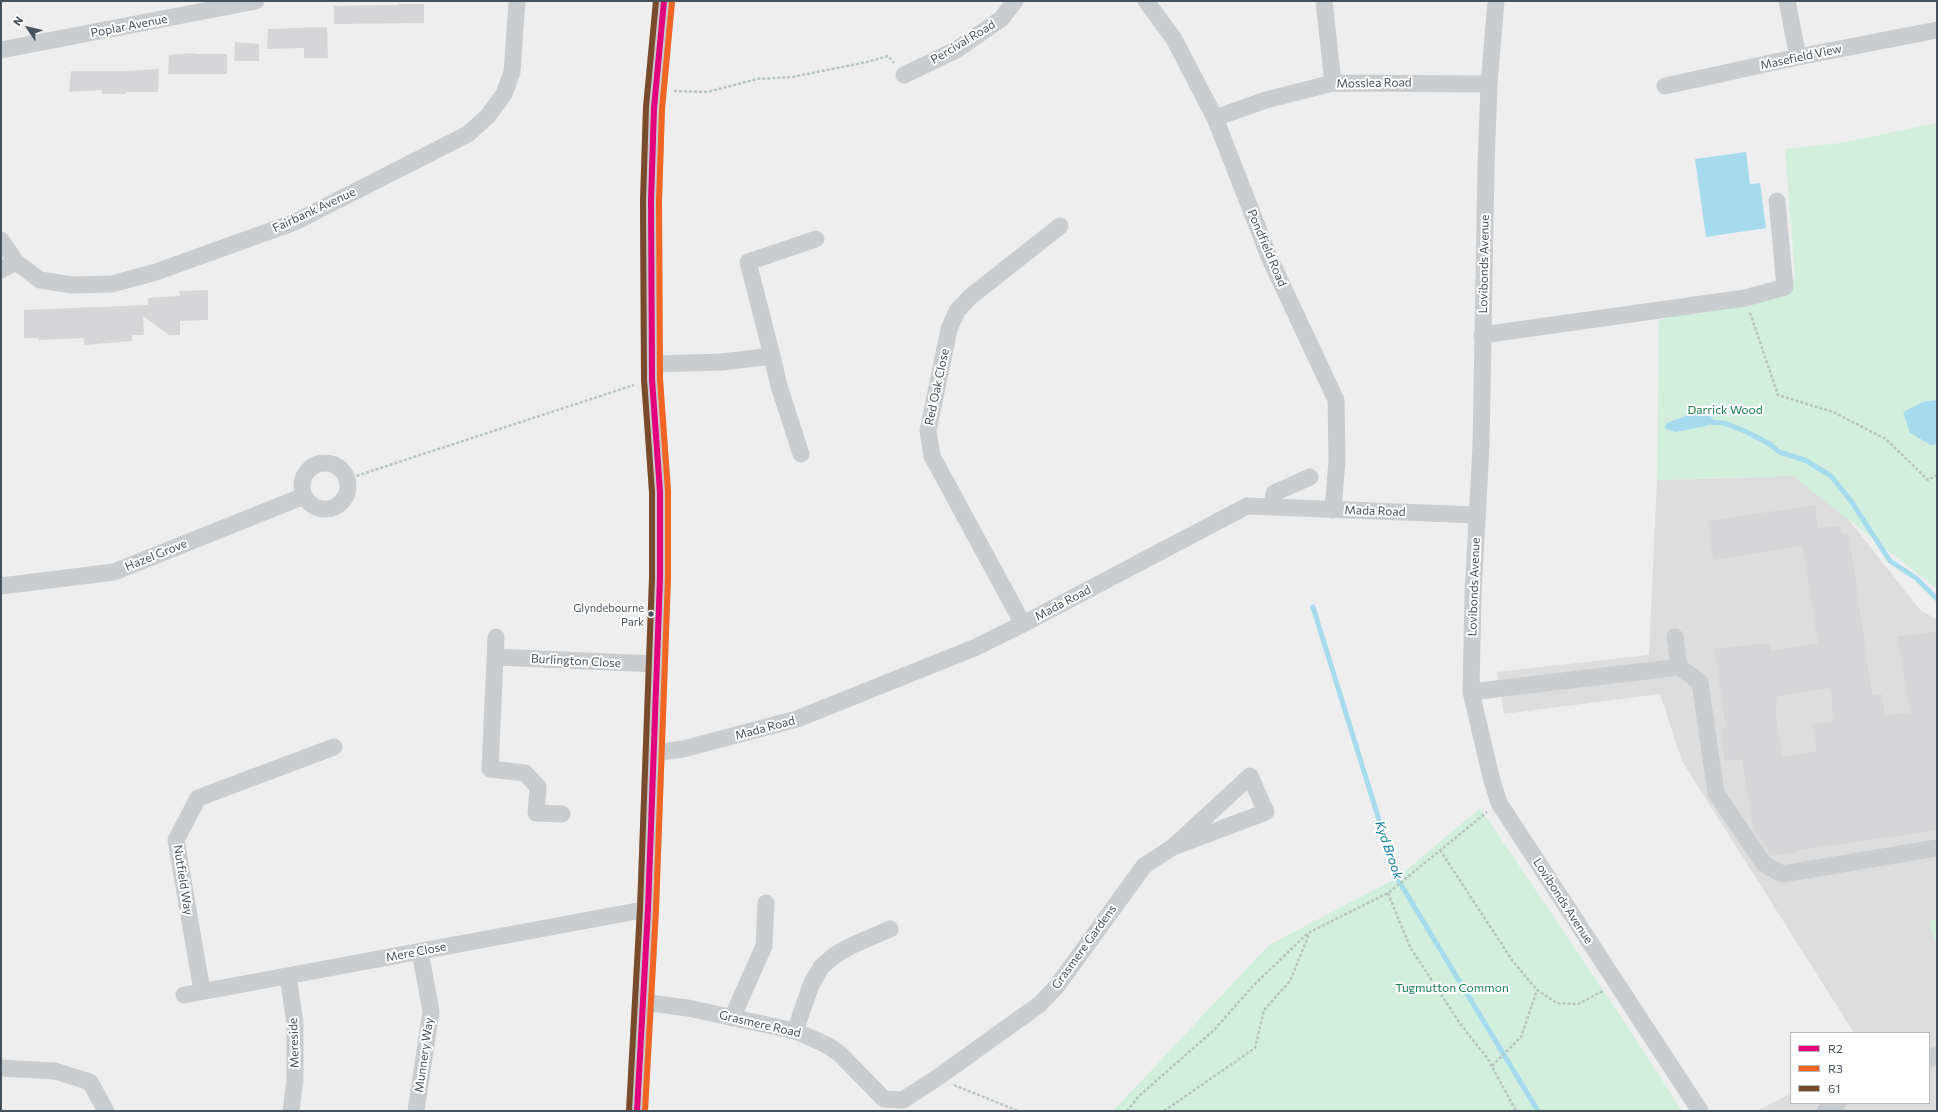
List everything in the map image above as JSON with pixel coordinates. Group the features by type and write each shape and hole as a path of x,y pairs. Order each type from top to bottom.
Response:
{"main road":[{"path":"637,1111 648,909 657,664 660,492 653,372 651,201 656,91 664,1"}],"street":[{"name":"Poplar Avenue","path":"1,50 236,3 256,1"},
{"name":"Fairbank Avenue","path":"1,240 8,266 40,280 72,285 112,284 156,272 295,222 468,134 488,116 504,94 512,72 517,1"},
{"name":"Percival Road","path":"904,76 956,50 1001,19 1015,1"},
{"name":"Pondfield Road","path":"1146,1 1174,39 1215,118 1270,259 1336,400 1337,461 1333,510"},
{"path":"1324,1 1333,83"},
{"name":"Lovibonds Avenue","path":"1496,1 1489,84 1480,446 1471,692 1491,777 1499,803 1700,1111"},
{"path":"1787,1 1798,57"},
{"name":"Masefield View","path":"1665,86 1798,57 1937,30"},
{"name":"Mosslea Road","path":"1215,118 1266,100 1333,83 1489,84"},
{"path":"1482,335 1744,298 1784,287 1777,201"},
{"name":"Red Oak Close","path":"1024,624 932,456 928,431 949,329 957,311 970,297 1060,226"},
{"path":"800,454 779,386 748,262 816,239"},
{"path":"653,372 772,356"},
{"path":"332,463 344,472 347,479 347,494 343,501 330,508 315,506 308,502 304,496 302,488 305,473 317,464 332,463"},
{"path":"1272,507 1274,493 1310,477"},
{"name":"Hazel Grove","path":"1,586 114,572 304,496"},
{"name":"Mada Road","path":"654,753 683,750 797,719 974,648 1024,624 1247,506 1477,515"},
{"path":"496,637 490,769 525,773 538,787 536,813 562,814"},
{"path":"1675,637 1679,667"},
{"name":"Burlington Close","path":"495,657 657,664"},
{"path":"1471,692 1679,667 1700,682 1716,793 1764,864 1782,874 1937,848"},
{"name":"Nutfield Way","path":"202,992 176,840 198,798 334,747"},
{"name":"Grasmere Gardens","path":"902,1106 937,1078 1040,1004 1057,986 1144,866 1173,847 1250,776 1266,812 1173,847"},
{"path":"732,1018 764,946 766,904"},
{"name":"Mere Close","path":"184,994 202,992 648,909"},
{"path":"795,1031 811,986 821,967 835,955 853,945 890,929"},
{"name":"Munnery Way","path":"416,1111 431,1011 420,952"},
{"name":"Mereside","path":"288,976 295,1023 295,1079 290,1111"},
{"name":"Grasmere Road","path":"642,1002 688,1008 795,1031 827,1045 840,1054 884,1099 902,1106"},
{"path":"1,1068 55,1070 90,1082 106,1111"}],"path":[{"path":"656,91 707,92 757,79 792,76 867,62 888,56 904,76"},
{"path":"1744,298 1778,395 1833,412 1886,439 1928,480 1937,475"},
{"path":"347,479 653,372"},
{"path":"1127,1111 1139,1096 1214,1030 1254,985 1310,932 1388,893 1499,803"},
{"path":"1440,850 1512,960 1537,990 1557,1002 1578,1004 1617,984"},
{"path":"1388,893 1410,947 1461,1025 1492,1066 1516,1111"},
{"path":"1164,1111 1255,1048 1264,1010 1290,981 1310,932"},
{"path":"1492,1066 1521,1036 1537,990"},
{"path":"937,1078 1018,1111"}],"shaded area":[{"path":"1808,473 1852,524 1921,611 1937,619 1937,1111 1756,1111 1790,1094 1790,1104 1930,1104 1930,1032 1853,1032 1682,761 1660,694 1504,714 1497,672 1649,655 1657,480 1741,478"}],"green space":[{"name":"Darrick Wood","path":"1937,123 1937,589 1793,476 1657,480 1659,320 1784,287 1795,277 1785,149 1841,143"},
{"name":"Tugmutton Common","path":"1480,808 1616,1009 1682,1111 1113,1111 1269,945 1397,878"},
{"path":"1937,918 1937,947 1929,921"}],"water":[{"path":"1746,152 1750,184 1760,183 1766,228 1706,237 1695,159"},
{"path":"1937,400 1937,444 1931,445 1910,433 1903,412 1923,402"},
{"path":"1693,413 1706,414 1713,418 1712,422 1706,426 1676,432 1664,428 1667,423"}],"building":[{"path":"424,4 424,23 334,24 334,6"},
{"path":"327,27 328,58 304,58 304,48 267,49 268,29"},
{"path":"235,42 259,44 259,61 234,61"},
{"path":"194,53 193,54 227,54 227,74 168,74 169,55"},
{"path":"159,69 158,92 102,94 102,90 69,92 71,71 126,71"},
{"path":"208,290 208,320 180,321 180,335 169,335 143,316 144,335 132,335 132,341 84,345 84,338 39,340 39,338 24,338 24,310 148,305 148,298 180,296 179,291"},
{"path":"1815,505 1818,528 1840,526 1842,534 1849,534 1872,695 1882,694 1885,715 1910,713 1897,636 1937,632 1937,830 1795,851 1796,853 1771,856 1762,840 1760,840 1753,829 1742,759 1725,761 1721,729 1726,728 1714,649 1769,643 1771,651 1818,643 1802,546 1713,560 1708,521","holes":["1831,688 1833,722 1812,724 1817,751 1782,757 1776,715 1777,696"]}],"waterway":[{"path":"1706,422 1724,423 1745,431 1770,444 1779,452 1805,460 1831,476 1851,501 1890,561 1916,578 1937,599"},
{"name":"Kyd Brook","path":"1313,607 1397,878 1538,1111"}],"transit line":[{"name":"61","path":"629,1111 640,909 652,578 652,492 644,379 643,201 646,107 656,1"},
{"name":"R2","path":"637,1111 648,909 660,578 660,492 652,379 651,201 654,108 664,1"},
{"name":"R3","path":"645,1111 656,909 668,578 668,491 660,379 659,201 662,109 672,2"}],"place":[{"name":"Glyndebourne Park","path":"651,614"}]}
